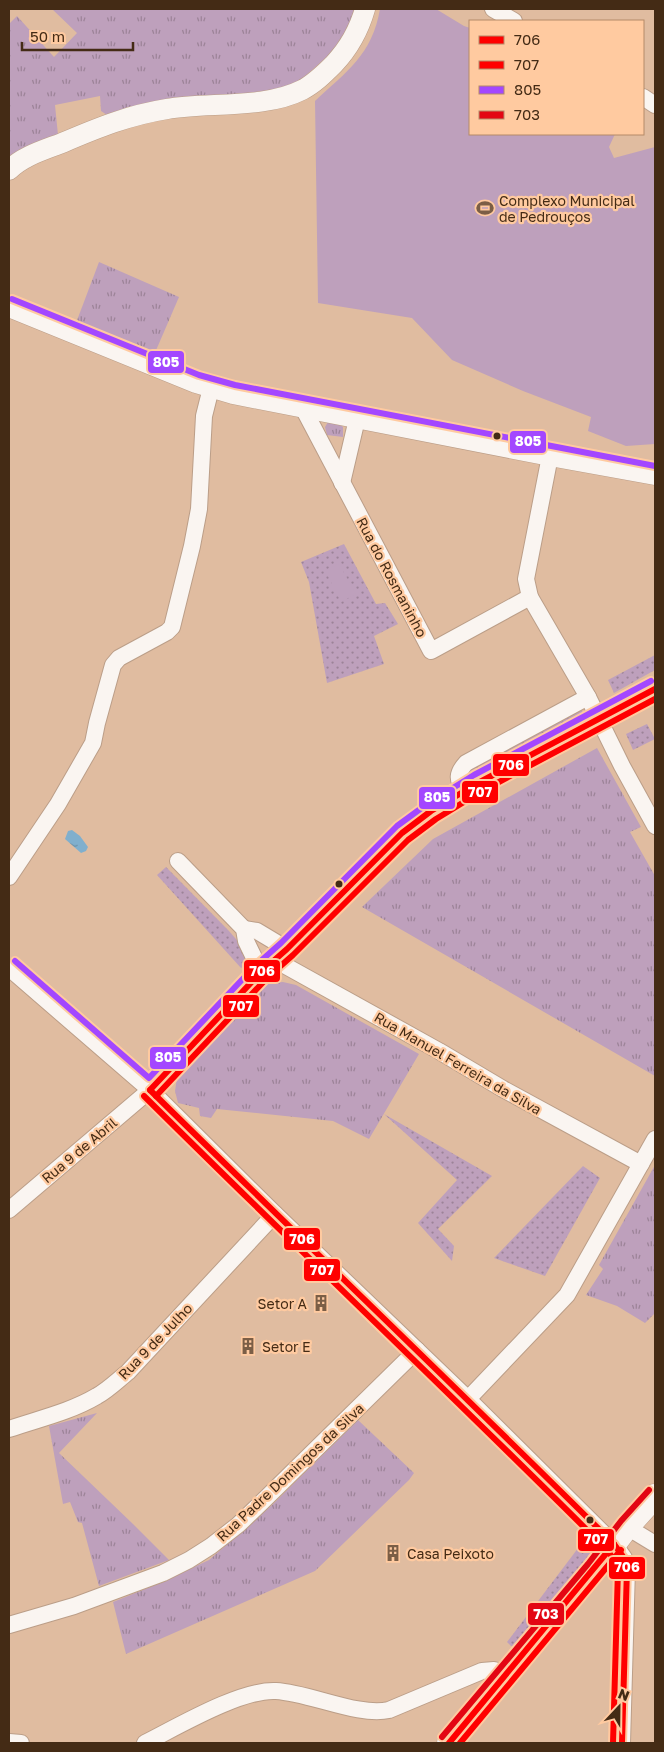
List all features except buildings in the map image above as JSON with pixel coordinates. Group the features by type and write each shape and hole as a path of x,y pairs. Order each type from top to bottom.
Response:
{"main road":[{"path":"449,1743 655,1496"}],"street":[{"path":"9,170 22,159 112,122 137,114 186,107 258,101 294,94 315,81 345,52 358,31 365,9"},
{"path":"493,9 512,20"},
{"path":"644,98 655,105"},
{"path":"9,307 211,388 250,398 357,419 655,475"},
{"path":"9,877 58,804 93,743 113,665 119,658 168,632 172,627 190,555 199,508 204,416 211,388"},
{"name":"Rua do Rosmaninho","path":"303,408 431,651 530,597"},
{"path":"342,483 357,419"},
{"path":"550,456 526,579 530,597 588,697 622,766 653,818"},
{"name":"Rua 9 de Abril","path":"9,1210 150,1090 261,972 282,954 402,832 420,818 465,790 655,689"},
{"path":"465,790 459,783 458,775 466,763 588,697"},
{"name":"Rua Manuel Ferreira da Silva","path":"178,861 244,929 246,941 261,972"},
{"name":"Rua Manuel Ferreira da Silva","path":"244,929 257,931 282,954 439,1051 537,1108 641,1164"},
{"path":"9,968 150,1090 275,1214 468,1399 620,1536 655,1544"},
{"path":"468,1399 567,1295 655,1139"},
{"name":"Rua 9 de Julho","path":"9,1429 73,1408 97,1396 113,1385 128,1372 275,1214"},
{"name":"Rua Padre Domingos da Silva","path":"10,1621 74,1606 163,1573 211,1546 238,1525 417,1350"},
{"path":"620,1536 628,1568 622,1743"},
{"path":"145,1743 224,1705 258,1692 288,1692 380,1712 389,1710 482,1671 494,1670 506,1675"},
{"path":"9,1742 21,1743"}],"green space":[{"path":"52,9 356,9 340,45 301,80 284,88 261,92 162,101 128,107 107,115 101,111 100,96 55,105 58,135 9,156 9,24 17,16 54,57 77,33"},
{"name":"Complexo Municipal de Pedrouços","path":"380,9 436,9 469,28 469,135 615,135 609,147 614,158 655,147 655,444 626,446 588,431 591,417 523,391 452,360 412,318 318,303 315,101 357,61 371,39"},
{"path":"99,262 179,297 154,355 76,323"},
{"path":"328,422 339,424 343,427 343,437 327,435 325,427"},
{"path":"344,544 376,604 385,603 398,624 374,636 384,664 327,683 309,582 301,562"},
{"path":"339,564 356,594 341,602 325,570"},
{"path":"655,655 655,670 614,693 608,680"},
{"path":"580,709 584,714 469,775 466,770"},
{"path":"647,724 655,739 633,750 626,734"},
{"path":"597,748 641,827 630,832 655,876 655,1076 362,907 433,839"},
{"path":"166,867 242,946 245,958 244,966 241,968 157,875"},
{"path":"283,982 296,985 419,1054 369,1139 333,1121 217,1109 211,1118 200,1116 199,1108 178,1103 175,1091 178,1071 252,994 269,983"},
{"path":"384,1114 492,1176 438,1229 454,1246 452,1261 418,1223 457,1180"},
{"path":"655,1165 655,1313 645,1323 617,1306 586,1295 603,1269 599,1265"},
{"path":"583,1166 600,1178 545,1276 494,1258"},
{"path":"97,1413 59,1453 169,1560 99,1586 82,1523 78,1522 70,1502 63,1504 49,1426"},
{"path":"358,1420 414,1473 409,1480 315,1571 126,1654 113,1602 209,1560 271,1506"},
{"path":"588,1535 595,1542 596,1548 516,1648 511,1646 507,1642"}],"water":[{"path":"72,830 80,836 88,847 86,851 81,853 65,839 68,831"}],"transit line":[{"name":"805","path":"12,299 199,375 235,385 655,466"},
{"name":"805","path":"15,961 149,1078 255,966 281,943 397,826 427,804 474,775 651,681"},
{"name":"706","path":"150,1090 261,972 287,949 402,833 431,811 478,783 655,689"},
{"name":"707","path":"156,1096 267,978 293,955 408,840 436,819 482,791 655,699"},
{"name":"706","path":"150,1090 614,1544 624,1558 627,1568 622,1743"},
{"name":"707","path":"144,1096 607,1550 616,1562 618,1569 613,1743"},
{"name":"703","path":"442,1737 588,1564 621,1521 649,1490"},
{"name":"706","path":"449,1743 614,1544"},
{"name":"707","path":"460,1743 621,1550"}],"place":[{"name":"Complexo Municipal de Pedrouços","path":"485,208"},
{"name":"Setor A","path":"321,1303"},
{"name":"Setor E","path":"248,1346"},
{"name":"Casa Peixoto","path":"393,1553"}]}
